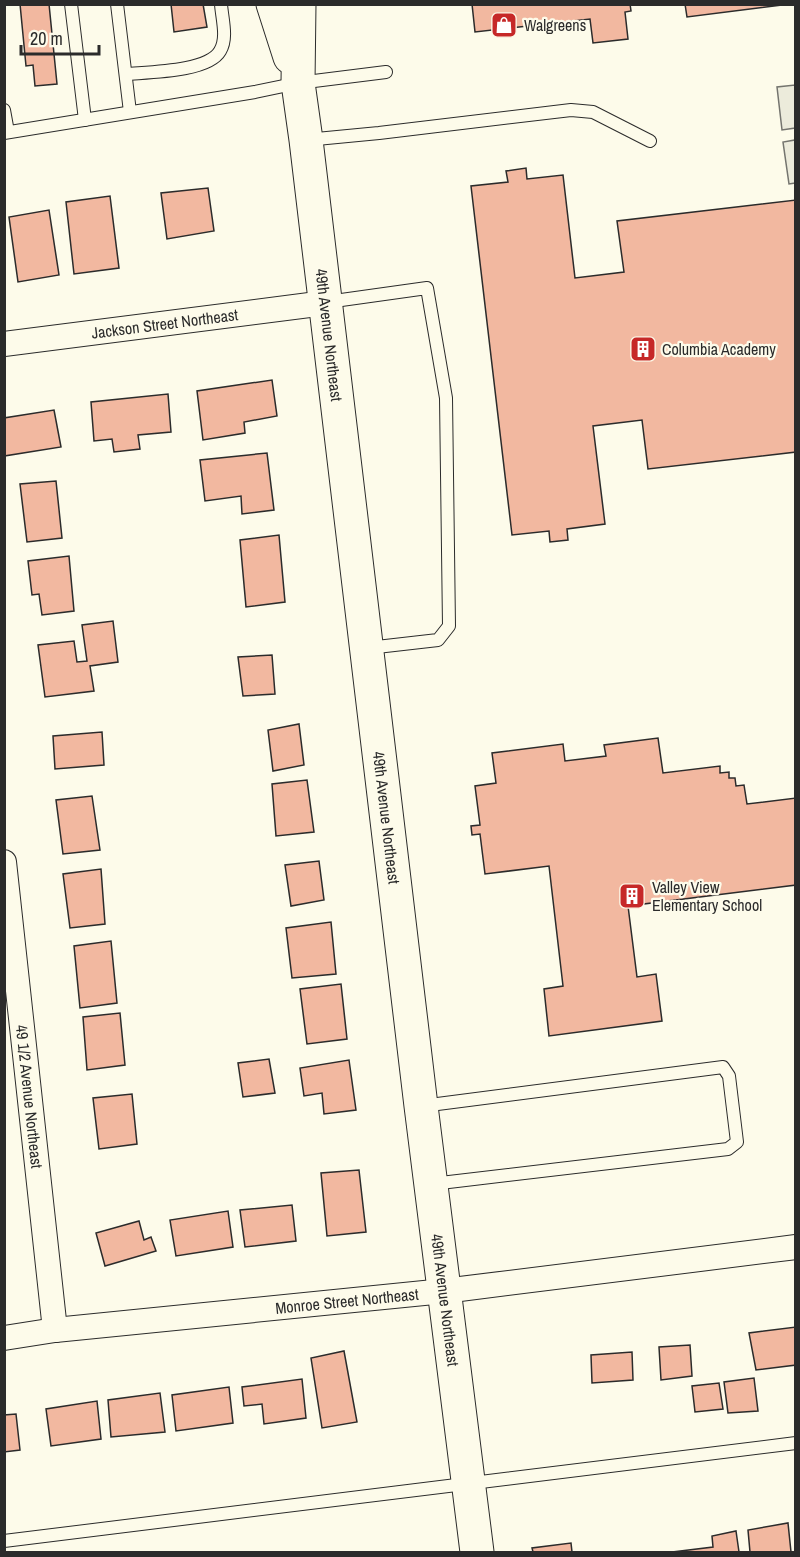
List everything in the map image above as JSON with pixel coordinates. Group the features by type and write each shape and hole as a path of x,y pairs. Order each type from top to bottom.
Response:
{"street":[{"name":"49th Avenue Northeast","path":"273,4 298,83"},
{"name":"49th Avenue Northeast","path":"299,4 298,83 430,1184 477,1552"},
{"name":"Jackson Street Northeast","path":"4,344 325,303"},
{"name":"49 1/2 Avenue Northeast","path":"4,862 55,1330"},
{"name":"Monroe Street Northeast","path":"4,1338 55,1330 444,1290 795,1247"}],"lane":[{"path":"71,4 85,120"},
{"path":"117,4 130,112"},
{"path":"126,74 193,67 208,62 220,52 224,38 221,4"},
{"path":"4,110 6,132 298,83 386,72"},
{"path":"306,140 571,110 594,112 650,141"},
{"path":"325,303 427,288 446,398 449,626 438,640 367,648"},
{"path":"421,1106 723,1067 729,1076 737,1142 728,1149 430,1184"},
{"path":"4,1541 795,1443"}],"shaded area":[{"path":"795,85 795,128 782,130 777,87"},
{"path":"795,140 795,183 789,184 783,142"}],"building":[{"path":"20,4 49,4 57,84 35,86 33,65 26,66"},
{"path":"171,4 203,4 207,27 174,32"},
{"name":"Walgreens","path":"472,4 630,4 631,11 625,12 628,39 593,43 590,19 475,32"},
{"path":"685,4 790,4 687,17"},
{"name":"Columbia Academy","path":"526,168 527,179 563,175 575,278 624,272 617,221 796,200 796,452 648,469 642,420 593,426 605,524 567,529 568,540 550,542 549,531 512,535 471,186 508,182 506,171"},
{"path":"208,188 214,231 167,239 161,193"},
{"path":"110,196 119,268 74,274 66,202"},
{"path":"49,210 59,275 18,282 9,217"},
{"path":"272,380 277,416 244,422 245,433 203,440 197,391"},
{"path":"168,394 171,432 138,435 140,449 114,452 112,439 94,441 91,402"},
{"path":"54,410 61,447 4,456 4,418"},
{"path":"267,453 274,510 242,514 241,496 205,501 200,460"},
{"path":"56,481 62,538 27,542 20,484"},
{"path":"279,535 285,602 246,607 240,540"},
{"path":"69,556 74,611 42,615 39,594 32,595 28,561"},
{"path":"113,621 118,662 90,666 94,691 45,697 38,645 74,641 77,662 87,661 82,625"},
{"path":"272,655 275,694 243,696 238,657"},
{"path":"299,724 304,765 273,771 268,730"},
{"path":"102,732 104,765 55,769 53,736"},
{"name":"Valley View Elementary School","path":"658,738 663,773 720,766 720,773 729,772 729,778 735,778 736,786 744,785 747,804 796,798 796,885 628,906 637,977 656,974 662,1021 549,1036 544,989 563,986 549,866 485,874 480,834 472,835 471,826 480,825 475,786 496,783 492,753 563,744 565,761 606,756 604,745"},
{"path":"307,780 314,832 276,836 272,784"},
{"path":"92,796 100,850 63,854 56,800"},
{"path":"319,861 324,900 291,906 285,865"},
{"path":"101,869 105,924 70,928 63,874"},
{"path":"331,922 336,974 292,978 286,928"},
{"path":"111,941 117,1003 80,1008 74,946"},
{"path":"341,984 347,1039 307,1044 300,989"},
{"path":"120,1013 125,1065 87,1070 83,1017"},
{"path":"269,1059 275,1093 243,1097 238,1063"},
{"path":"349,1060 356,1110 324,1114 322,1093 304,1096 300,1068"},
{"path":"132,1094 137,1144 99,1149 93,1098"},
{"path":"359,1170 366,1232 327,1236 321,1173"},
{"path":"292,1205 296,1241 245,1247 240,1210"},
{"path":"228,1211 233,1247 176,1256 170,1220"},
{"path":"139,1221 144,1240 151,1237 156,1251 105,1266 96,1233"},
{"path":"796,1327 796,1365 756,1370 749,1333"},
{"path":"690,1345 692,1376 661,1380 659,1347"},
{"path":"344,1351 357,1422 322,1428 311,1358"},
{"path":"632,1352 633,1380 592,1383 591,1355"},
{"path":"754,1378 758,1411 728,1413 724,1382"},
{"path":"302,1379 306,1418 264,1424 262,1404 244,1406 242,1387"},
{"path":"719,1383 723,1409 695,1412 692,1386"},
{"path":"229,1387 233,1423 176,1431 172,1395"},
{"path":"160,1393 165,1432 111,1437 108,1400"},
{"path":"97,1401 101,1439 51,1446 46,1409"},
{"path":"16,1414 20,1450 4,1452 4,1415"},
{"path":"788,1523 791,1552 750,1552 748,1530"},
{"path":"736,1531 739,1552 672,1552 713,1547 712,1536"},
{"path":"571,1543 572,1552 533,1552 532,1548"}],"place":[{"name":"Walgreens","path":"504,25"},
{"name":"Columbia Academy","path":"643,349"},
{"name":"Valley View Elementary School","path":"632,896"}]}
